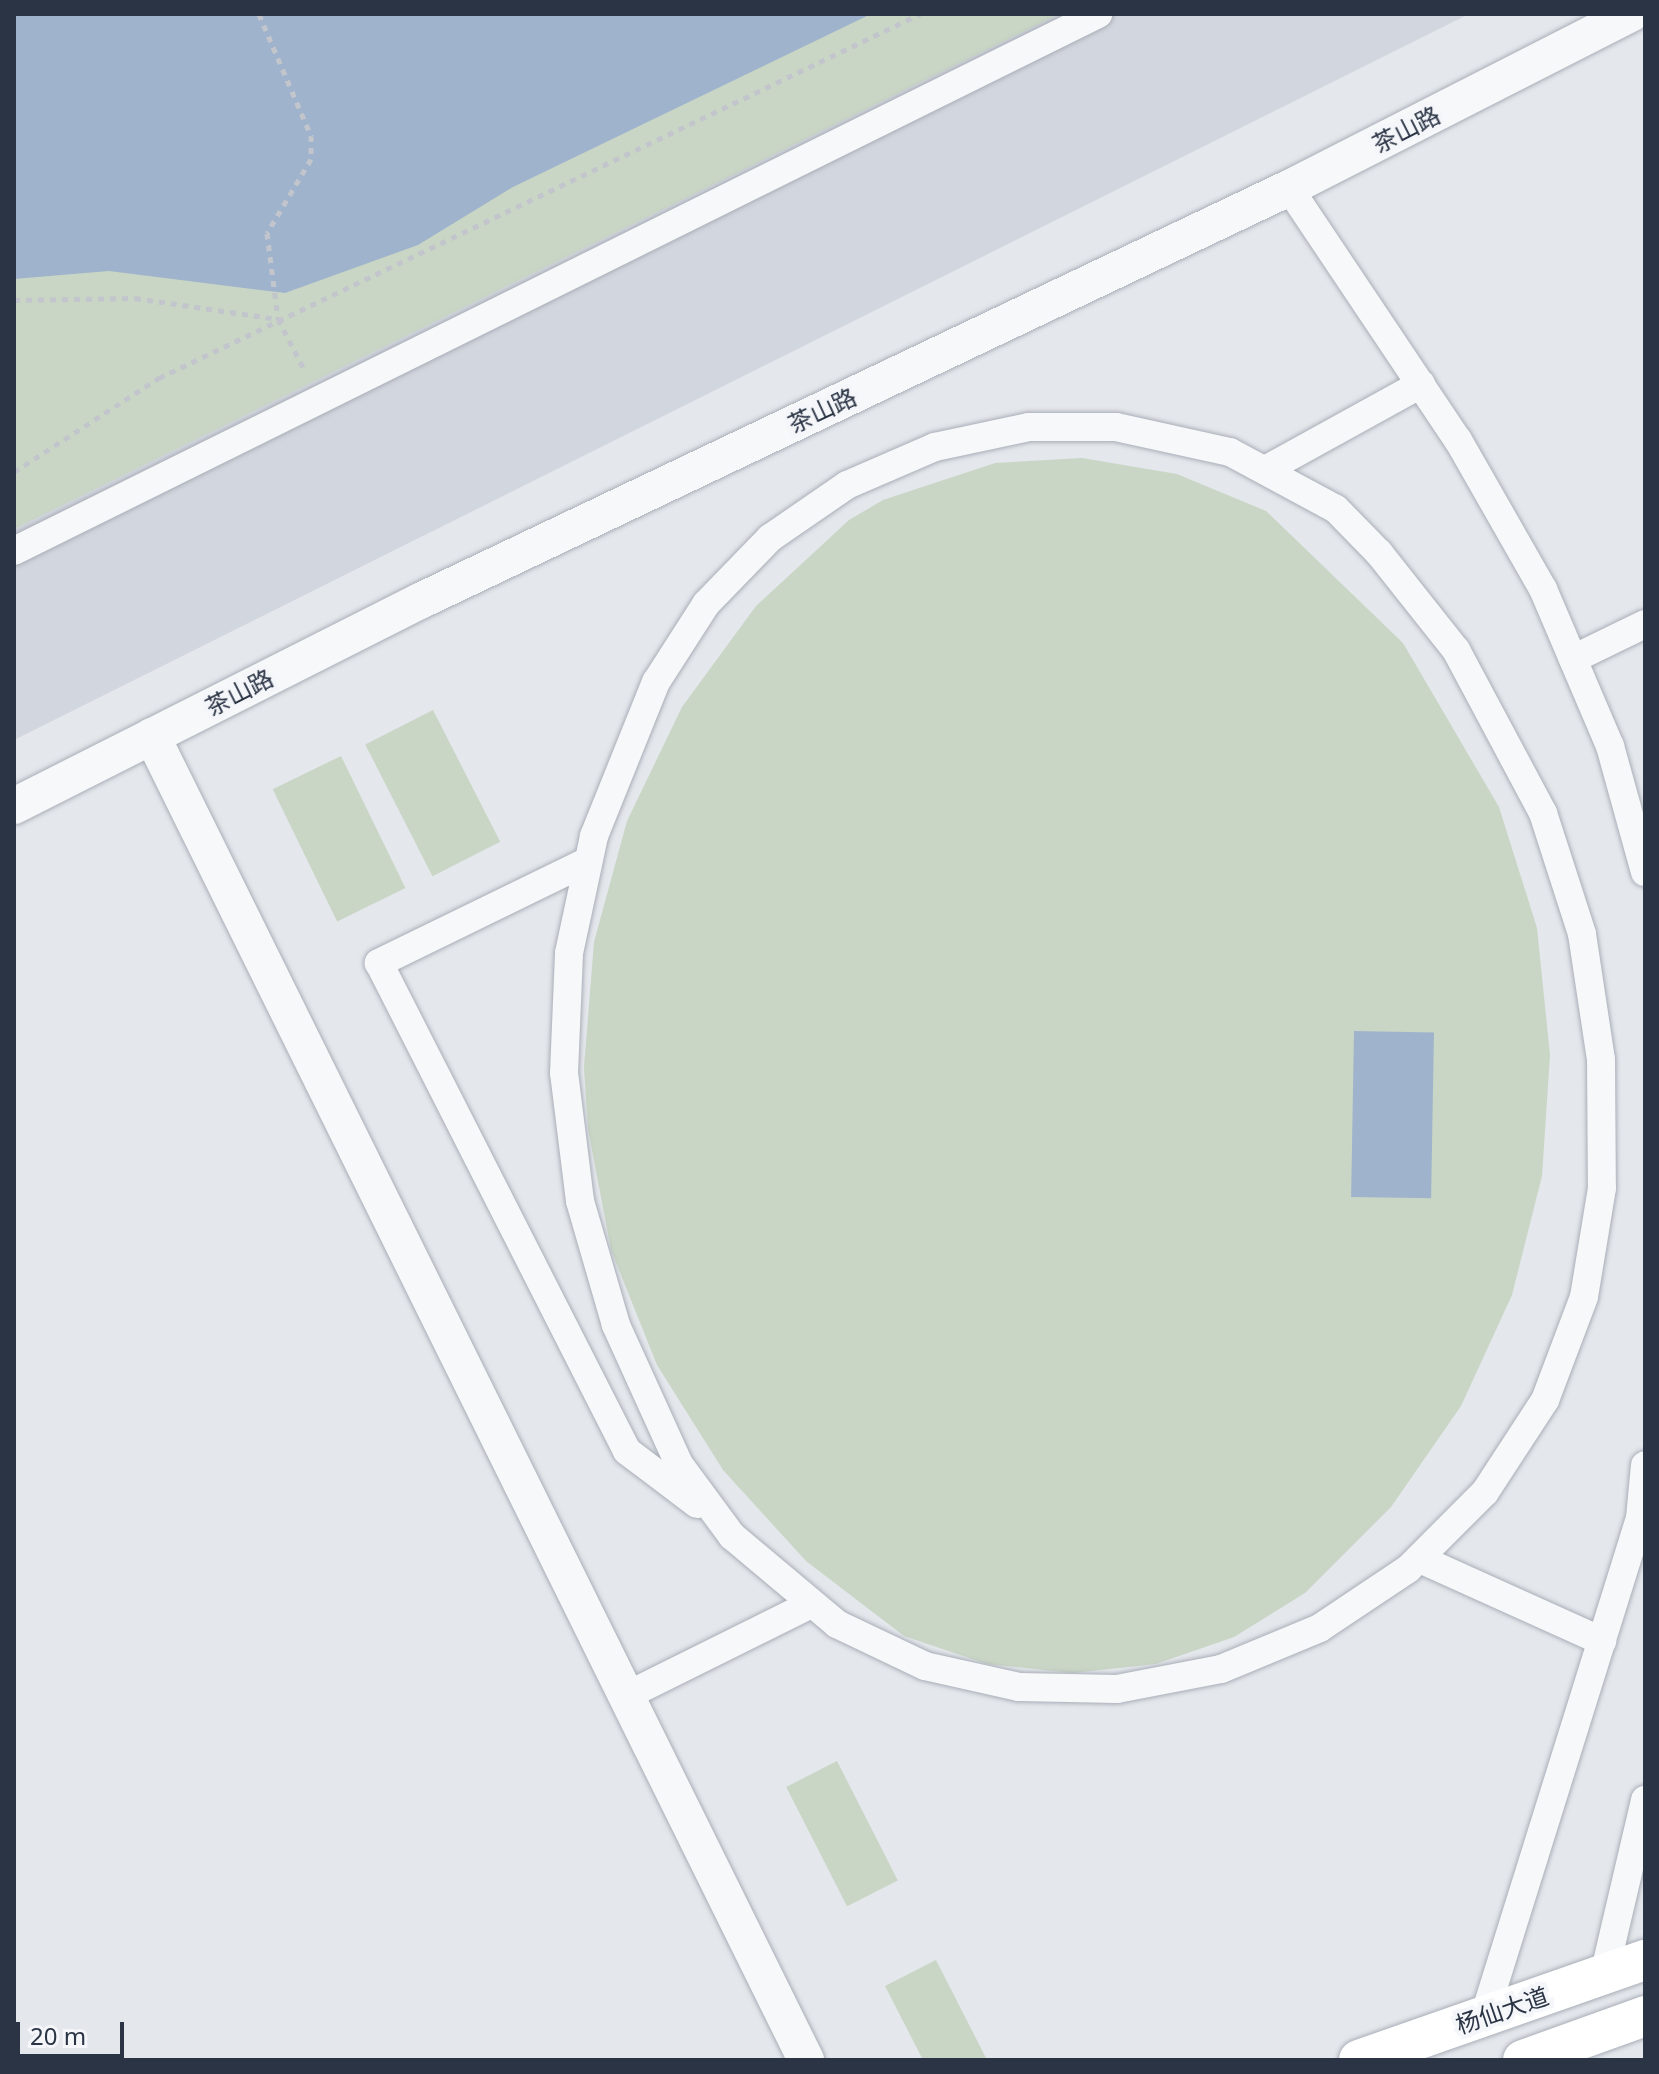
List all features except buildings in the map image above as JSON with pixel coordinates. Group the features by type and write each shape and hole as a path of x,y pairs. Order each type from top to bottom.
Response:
{"main road":[{"name":"杨仙大道","path":"1359,2060 1645,1960"},
{"path":"1523,2060 1645,2016"}],"street":[{"path":"14,551 318,397 1098,14"},
{"name":"茶山路","path":"14,806 152,736 1289,188 1631,14"},
{"path":"1289,188 1421,384 1543,589 1573,659 1632,774 1645,872"},
{"path":"1267,469 1421,384"},
{"path":"588,861 379,963 627,1451 719,1520 809,1605 880,1647 972,1679 1117,1689 1272,1651 1365,1601 1420,1559 1517,1447 1562,1362 1584,1297 1604,1140 1594,997 1543,813 1481,689 1379,553 1336,509 1267,469 1192,441 1077,425 981,435 847,485 770,538 679,641 613,779 588,861 564,1013 580,1201 616,1325 659,1425 719,1520"},
{"path":"1573,659 1645,624"},
{"path":"152,736 806,2060"},
{"path":"1484,2017 1640,1518 1645,1465"},
{"path":"1420,1559 1602,1641"},
{"path":"626,1696 809,1605"},
{"path":"1604,1975 1645,1800"}],"path":[{"path":"259,14 297,101 311,159 267,233 278,319 318,397"},
{"path":"14,472 159,378 920,14"},
{"path":"14,300 135,298 278,319"}],"shaded area":[{"path":"14,14 1469,14 14,740"}],"green space":[{"path":"14,14 1059,14 14,529"},
{"path":"1082,458 1177,474 1266,511 1403,643 1499,807 1537,928 1550,1055 1542,1176 1512,1295 1461,1406 1391,1507 1305,1593 1234,1637 1156,1664 1073,1673 987,1664 904,1636 806,1561 723,1470 657,1365 611,1250 588,1129 584,1067 594,942 627,821 682,707 756,606 849,520 883,500 995,463"},
{"path":"433,710 500,842 432,876 365,745"},
{"path":"341,756 405,888 337,921 273,789"},
{"path":"837,1761 898,1880 847,1906 786,1787"},
{"path":"936,1960 987,2060 923,2060 885,1986"}],"water":[{"path":"14,14 871,14 513,187 418,245 285,293 109,271 14,279"},
{"path":"1354,1031 1434,1032 1431,1198 1351,1197"}]}
